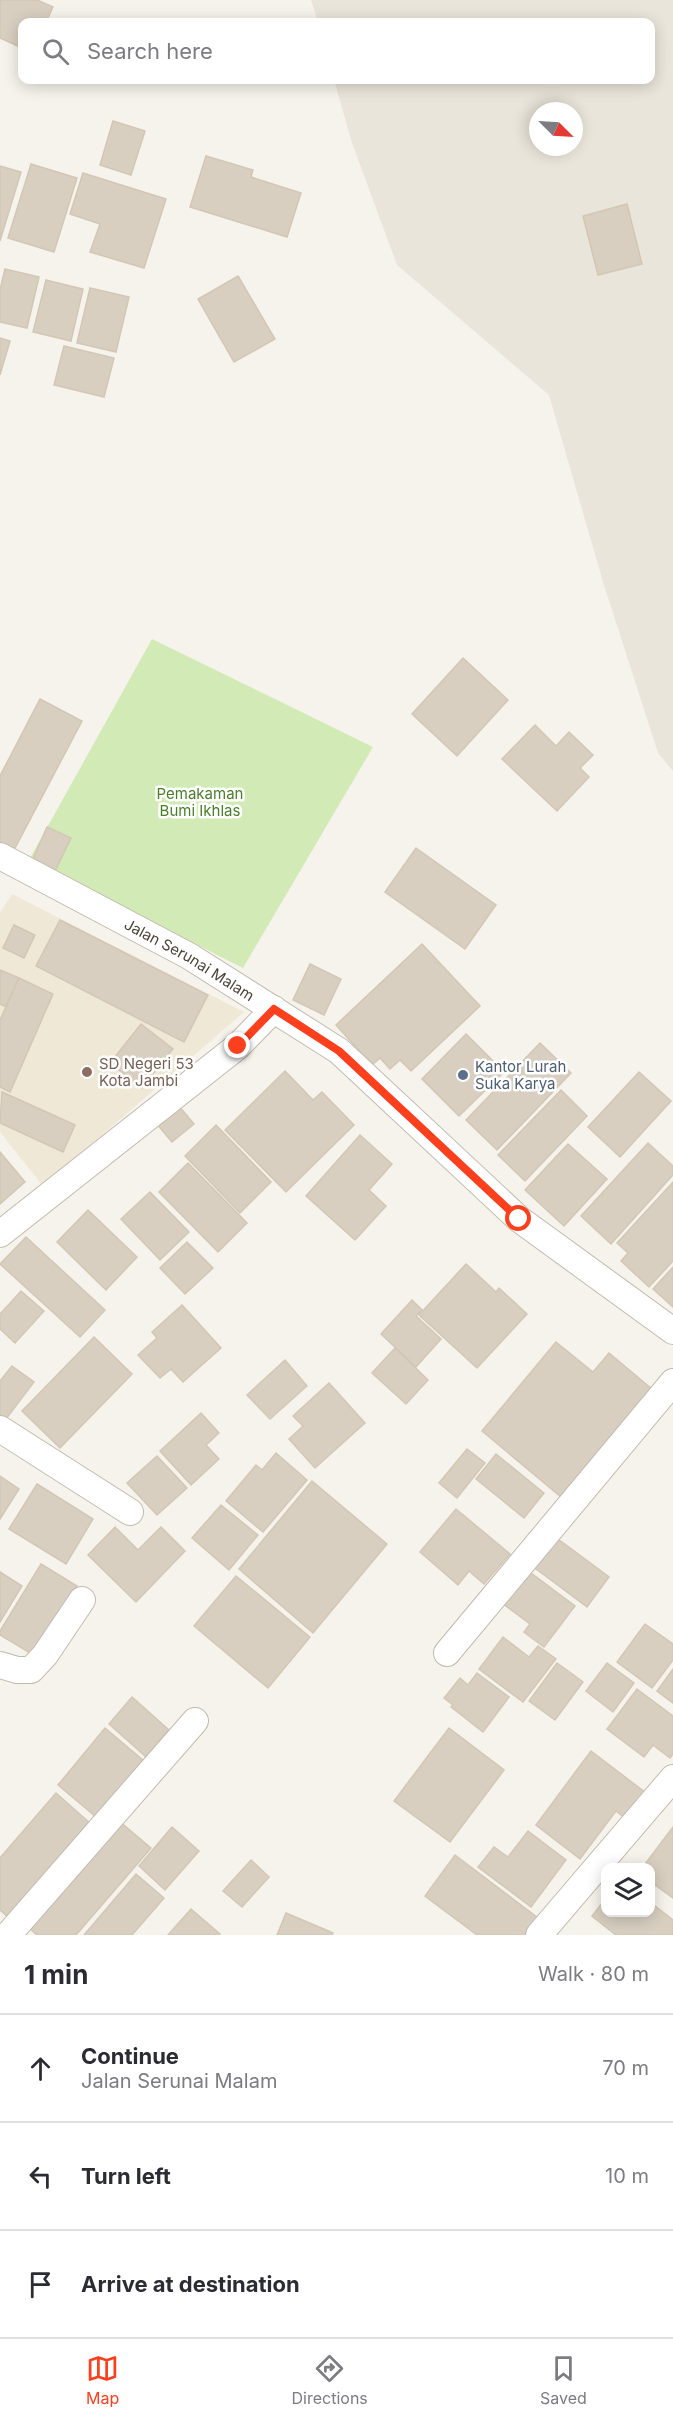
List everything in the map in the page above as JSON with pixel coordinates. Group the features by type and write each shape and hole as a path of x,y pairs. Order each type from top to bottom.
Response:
{"street":[{"name":"Jalan Serunai Malam","path":"0,856 189,956 339,1051 519,1219 673,1331"},
{"path":"0,1234 238,1046 274,1009"},
{"path":"447,1653 673,1382"},
{"path":"0,1429 130,1512"},
{"path":"0,1665 17,1670 31,1670 45,1655 82,1600"},
{"path":"8,1935 195,1721"},
{"path":"539,1935 673,1778"}],"shaded area":[{"path":"311,0 673,0 673,771 658,753 603,582 549,395 397,265 352,143 335,84 655,84 655,18 317,18"},
{"name":"SD Negeri 53 Kota Jambi","path":"12,894 244,1012 43,1186 0,1132 0,913"}],"green space":[{"name":"Pemakaman Bumi Ikhlas","path":"152,639 373,747 243,968 29,860"}],"building":[{"path":"0,0 37,0 53,7 48,18 18,18 18,46 0,38"},
{"path":"113,121 145,131 131,175 100,165"},
{"path":"206,156 253,170 251,177 301,193 287,237 190,207"},
{"path":"31,164 77,178 54,252 8,238"},
{"path":"0,166 21,172 0,241"},
{"path":"83,173 166,199 144,268 90,252 100,224 70,214"},
{"path":"627,204 642,264 598,275 583,216"},
{"path":"5,269 39,277 27,328 0,322 0,290"},
{"path":"238,276 275,339 234,362 198,299"},
{"path":"46,280 83,289 71,341 33,332"},
{"path":"90,288 129,297 116,352 77,343"},
{"path":"0,338 10,341 0,375"},
{"path":"64,346 114,358 104,397 54,385"},
{"path":"463,658 508,700 457,756 412,714"},
{"path":"40,699 82,721 14,850 0,843 0,776"},
{"path":"535,725 556,746 569,732 593,755 580,768 589,777 557,811 502,759"},
{"path":"47,827 71,838 55,871 32,861"},
{"path":"416,848 496,905 465,949 385,892"},
{"path":"60,920 208,995 184,1042 36,966"},
{"path":"14,925 35,935 24,958 3,948"},
{"path":"422,944 480,1006 411,1071 400,1060 390,1069 380,1058 372,1065 336,1025"},
{"path":"310,964 341,979 324,1015 293,1000"},
{"path":"0,970 19,978 6,1007 0,1004"},
{"path":"19,978 53,994 10,1092 0,1087 0,1020"},
{"path":"141,1024 173,1049 142,1088 110,1063"},
{"name":"Kantor Lurah Suka Karya","path":"466,1034 504,1072 459,1116 422,1079"},
{"path":"540,1043 571,1073 497,1150 466,1120"},
{"path":"285,1071 313,1100 322,1092 354,1125 286,1192 225,1130"},
{"path":"639,1072 671,1101 620,1157 588,1127"},
{"path":"561,1090 587,1116 525,1181 498,1155"},
{"path":"2,1092 75,1125 63,1152 0,1123"},
{"path":"178,1105 194,1124 172,1142 156,1123"},
{"path":"216,1125 271,1182 240,1213 185,1156"},
{"path":"360,1135 392,1164 369,1190 386,1206 355,1240 306,1196"},
{"path":"648,1143 673,1166 673,1175 611,1244 581,1216"},
{"path":"568,1144 607,1179 564,1226 525,1190"},
{"path":"0,1152 25,1182 0,1204"},
{"path":"188,1163 247,1223 218,1252 159,1192"},
{"path":"673,1182 673,1261 649,1287 621,1261 628,1253 617,1243"},
{"path":"150,1192 189,1232 160,1260 121,1219"},
{"path":"88,1210 137,1257 106,1290 57,1242"},
{"path":"26,1237 105,1310 80,1337 0,1264"},
{"path":"187,1242 213,1268 185,1294 160,1268"},
{"path":"466,1264 496,1292 499,1288 527,1314 477,1368 419,1315"},
{"path":"673,1267 673,1307 653,1289"},
{"path":"21,1291 44,1311 15,1343 0,1329 0,1314"},
{"path":"412,1300 422,1310 416,1316 441,1339 416,1367 381,1334"},
{"path":"182,1305 221,1348 183,1382 171,1369 160,1378 138,1355 157,1338 152,1332"},
{"path":"94,1337 132,1374 60,1448 22,1411"},
{"path":"556,1342 593,1372 609,1353 652,1389 561,1497 482,1431"},
{"path":"395,1348 428,1380 406,1404 372,1373"},
{"path":"285,1360 307,1386 270,1419 247,1395"},
{"path":"12,1366 34,1382 3,1423 0,1421 0,1381"},
{"path":"329,1383 365,1423 315,1468 289,1439 303,1426 293,1416"},
{"path":"201,1413 219,1433 206,1445 219,1459 191,1485 160,1451"},
{"path":"467,1449 485,1463 457,1498 439,1483"},
{"path":"276,1453 307,1480 263,1532 226,1501 256,1465 262,1470"},
{"path":"496,1454 544,1493 524,1518 476,1479"},
{"path":"157,1456 187,1488 157,1515 127,1483"},
{"path":"0,1476 19,1489 0,1519"},
{"path":"312,1481 387,1544 313,1633 239,1569"},
{"path":"37,1484 93,1519 66,1564 9,1529"},
{"path":"221,1505 258,1535 229,1570 192,1538"},
{"path":"456,1509 510,1554 484,1584 469,1571 458,1585 420,1552"},
{"path":"115,1527 138,1550 161,1527 185,1551 136,1602 88,1555"},
{"path":"554,1536 609,1577 587,1607 531,1565"},
{"path":"41,1564 77,1586 35,1656 0,1635 0,1631"},
{"path":"527,1570 575,1606 544,1647 524,1632 530,1624 502,1603"},
{"path":"0,1572 22,1586 0,1622"},
{"path":"236,1576 310,1637 268,1688 194,1626"},
{"path":"645,1624 673,1644 673,1660 652,1688 617,1662"},
{"path":"503,1637 529,1657 538,1646 556,1659 523,1702 479,1669"},
{"path":"557,1663 583,1682 555,1720 529,1701"},
{"path":"607,1663 634,1683 613,1712 586,1691"},
{"path":"673,1669 673,1703 657,1691"},
{"path":"477,1673 509,1697 483,1732 451,1707 453,1705 444,1698 460,1678 468,1685"},
{"path":"637,1689 673,1716 673,1754 670,1758 653,1745 644,1757 607,1729"},
{"path":"132,1697 169,1730 146,1757 109,1724"},
{"path":"105,1728 143,1760 96,1817 58,1785"},
{"path":"449,1728 504,1770 450,1842 394,1801"},
{"path":"591,1751 646,1793 626,1819 616,1811 580,1859 536,1825"},
{"path":"56,1793 91,1824 10,1919 0,1910 0,1858"},
{"path":"118,1820 151,1848 76,1935 37,1935 27,1926"},
{"path":"172,1827 199,1851 165,1890 139,1866"},
{"path":"673,1827 673,1898 655,1885 655,1863 646,1863"},
{"path":"528,1831 566,1860 531,1907 478,1867 494,1847 508,1857"},
{"path":"455,1855 538,1918 526,1935 477,1935 425,1896"},
{"path":"251,1860 269,1877 242,1907 223,1891"},
{"path":"136,1874 164,1898 132,1935 84,1935"},
{"path":"601,1904 601,1917 655,1917 655,1906 673,1920 673,1935 616,1935 592,1916"},
{"path":"191,1909 220,1934 168,1935"},
{"path":"286,1913 333,1933 332,1935 277,1935"}],"place":[{"name":"SD Negeri 53 Kota Jambi","path":"87,1072"},
{"name":"Kantor Lurah Suka Karya","path":"463,1075"}],"route":[{"path":"238,1046 274,1009 339,1051 519,1219"}]}
